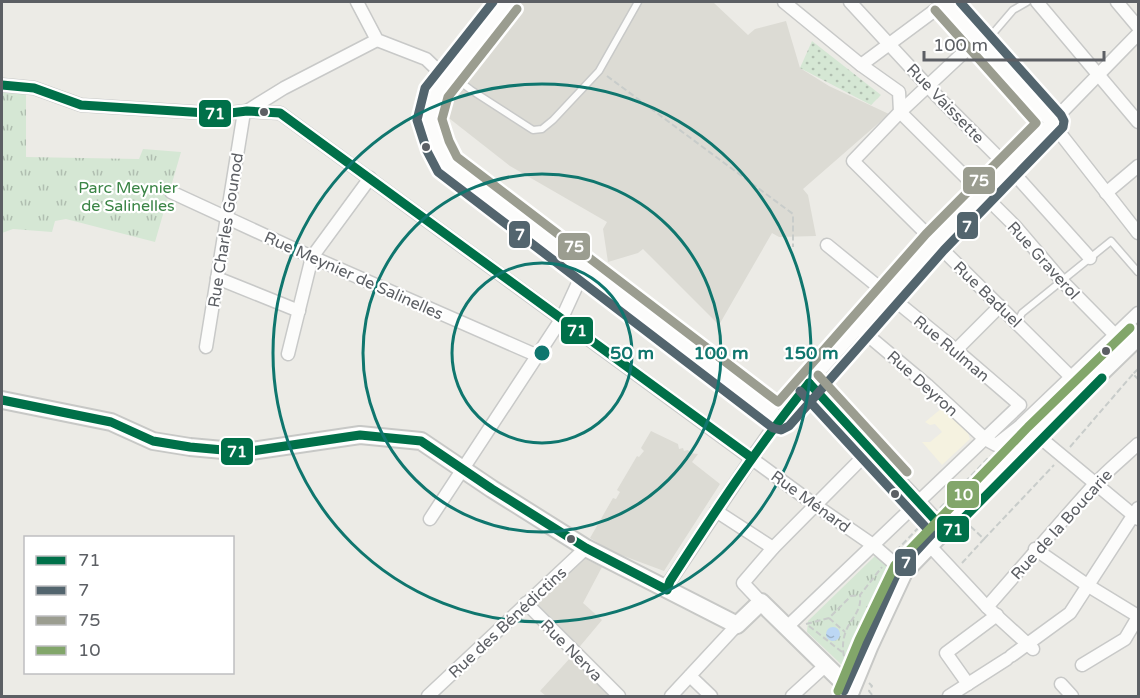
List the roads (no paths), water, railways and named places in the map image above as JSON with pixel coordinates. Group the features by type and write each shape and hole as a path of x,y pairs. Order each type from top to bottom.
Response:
{"street":[{"path":"357,2 377,40 426,59 448,76"},
{"path":"508,2 437,91 429,119 438,146 448,165 780,418"},
{"name":"Rue Graverol","path":"784,2 861,65 899,92 900,112 1015,226 1062,281 1130,341"},
{"name":"Rue Vaissette","path":"850,2 1009,168 1090,258"},
{"path":"861,65 945,2 1052,123 1138,233"},
{"path":"1037,2 1138,122"},
{"path":"1117,2 1138,27"},
{"path":"667,590 670,581 752,458 780,418 809,383 935,242 1138,34"},
{"path":"246,111 377,40"},
{"path":"900,112 980,43"},
{"path":"2,85 34,88 81,105 222,114 246,111 280,113"},
{"name":"Rue Ménard","path":"271,96 280,113 873,546 904,572"},
{"name":"Rue Charles Gounod","path":"206,347 246,111"},
{"name":"Rue Baduel","path":"900,112 854,161 1071,376"},
{"path":"1106,193 1138,166"},
{"path":"288,354 312,257 370,178"},
{"name":"Rue Meynier de Salinelles","path":"171,192 312,257 538,356"},
{"name":"Rue Rulman","path":"827,245 1020,405 985,439"},
{"path":"430,519 562,318 584,270"},
{"path":"217,279 299,311"},
{"path":"956,350 1000,306"},
{"path":"870,450 773,548 743,583 761,602 794,624 826,665 854,694 870,645 904,572 947,532 1130,341 1138,313"},
{"name":"Rue Deyron","path":"859,328 927,384 985,439"},
{"path":"794,624 985,439 996,445 999,444 1071,376 1130,341"},
{"path":"809,383 947,532"},
{"path":"2,400 111,422 153,441 190,447 245,452 360,435 421,441 586,548 737,626"},
{"path":"949,696 1031,646 1070,613 1136,514 1039,436"},
{"name":"Rue de la Boucarie","path":"968,684 946,653 992,611 1035,549 1065,520 1095,483 1138,444"},
{"path":"716,511 773,548"},
{"name":"Rue des Bénédictins","path":"428,696 586,548"},
{"path":"931,548 992,611 1031,646"},
{"path":"1035,549 1087,585 1138,616 1125,639 1082,665"},
{"path":"671,696 761,602"},
{"name":"Rue Nerva","path":"526,603 619,696"},
{"path":"792,696 826,665"},
{"path":"690,676 711,696"},
{"path":"1061,684 1072,696"}],"lane":[{"path":"448,76 533,130 542,129 599,71 638,2"},
{"path":"980,43 1013,10 1027,2"},
{"path":"1017,323 1022,313 1111,241 1138,272"},
{"path":"1001,474 1016,451 1072,390"},
{"path":"947,532 1039,436"},
{"path":"854,694 908,578 931,548"}],"water":[{"path":"830,627 836,627 840,634 836,641 830,641 826,637 826,631"}],"park label":[{"name":"Parc Meynier de Salinelles","path":"128,196"}]}
